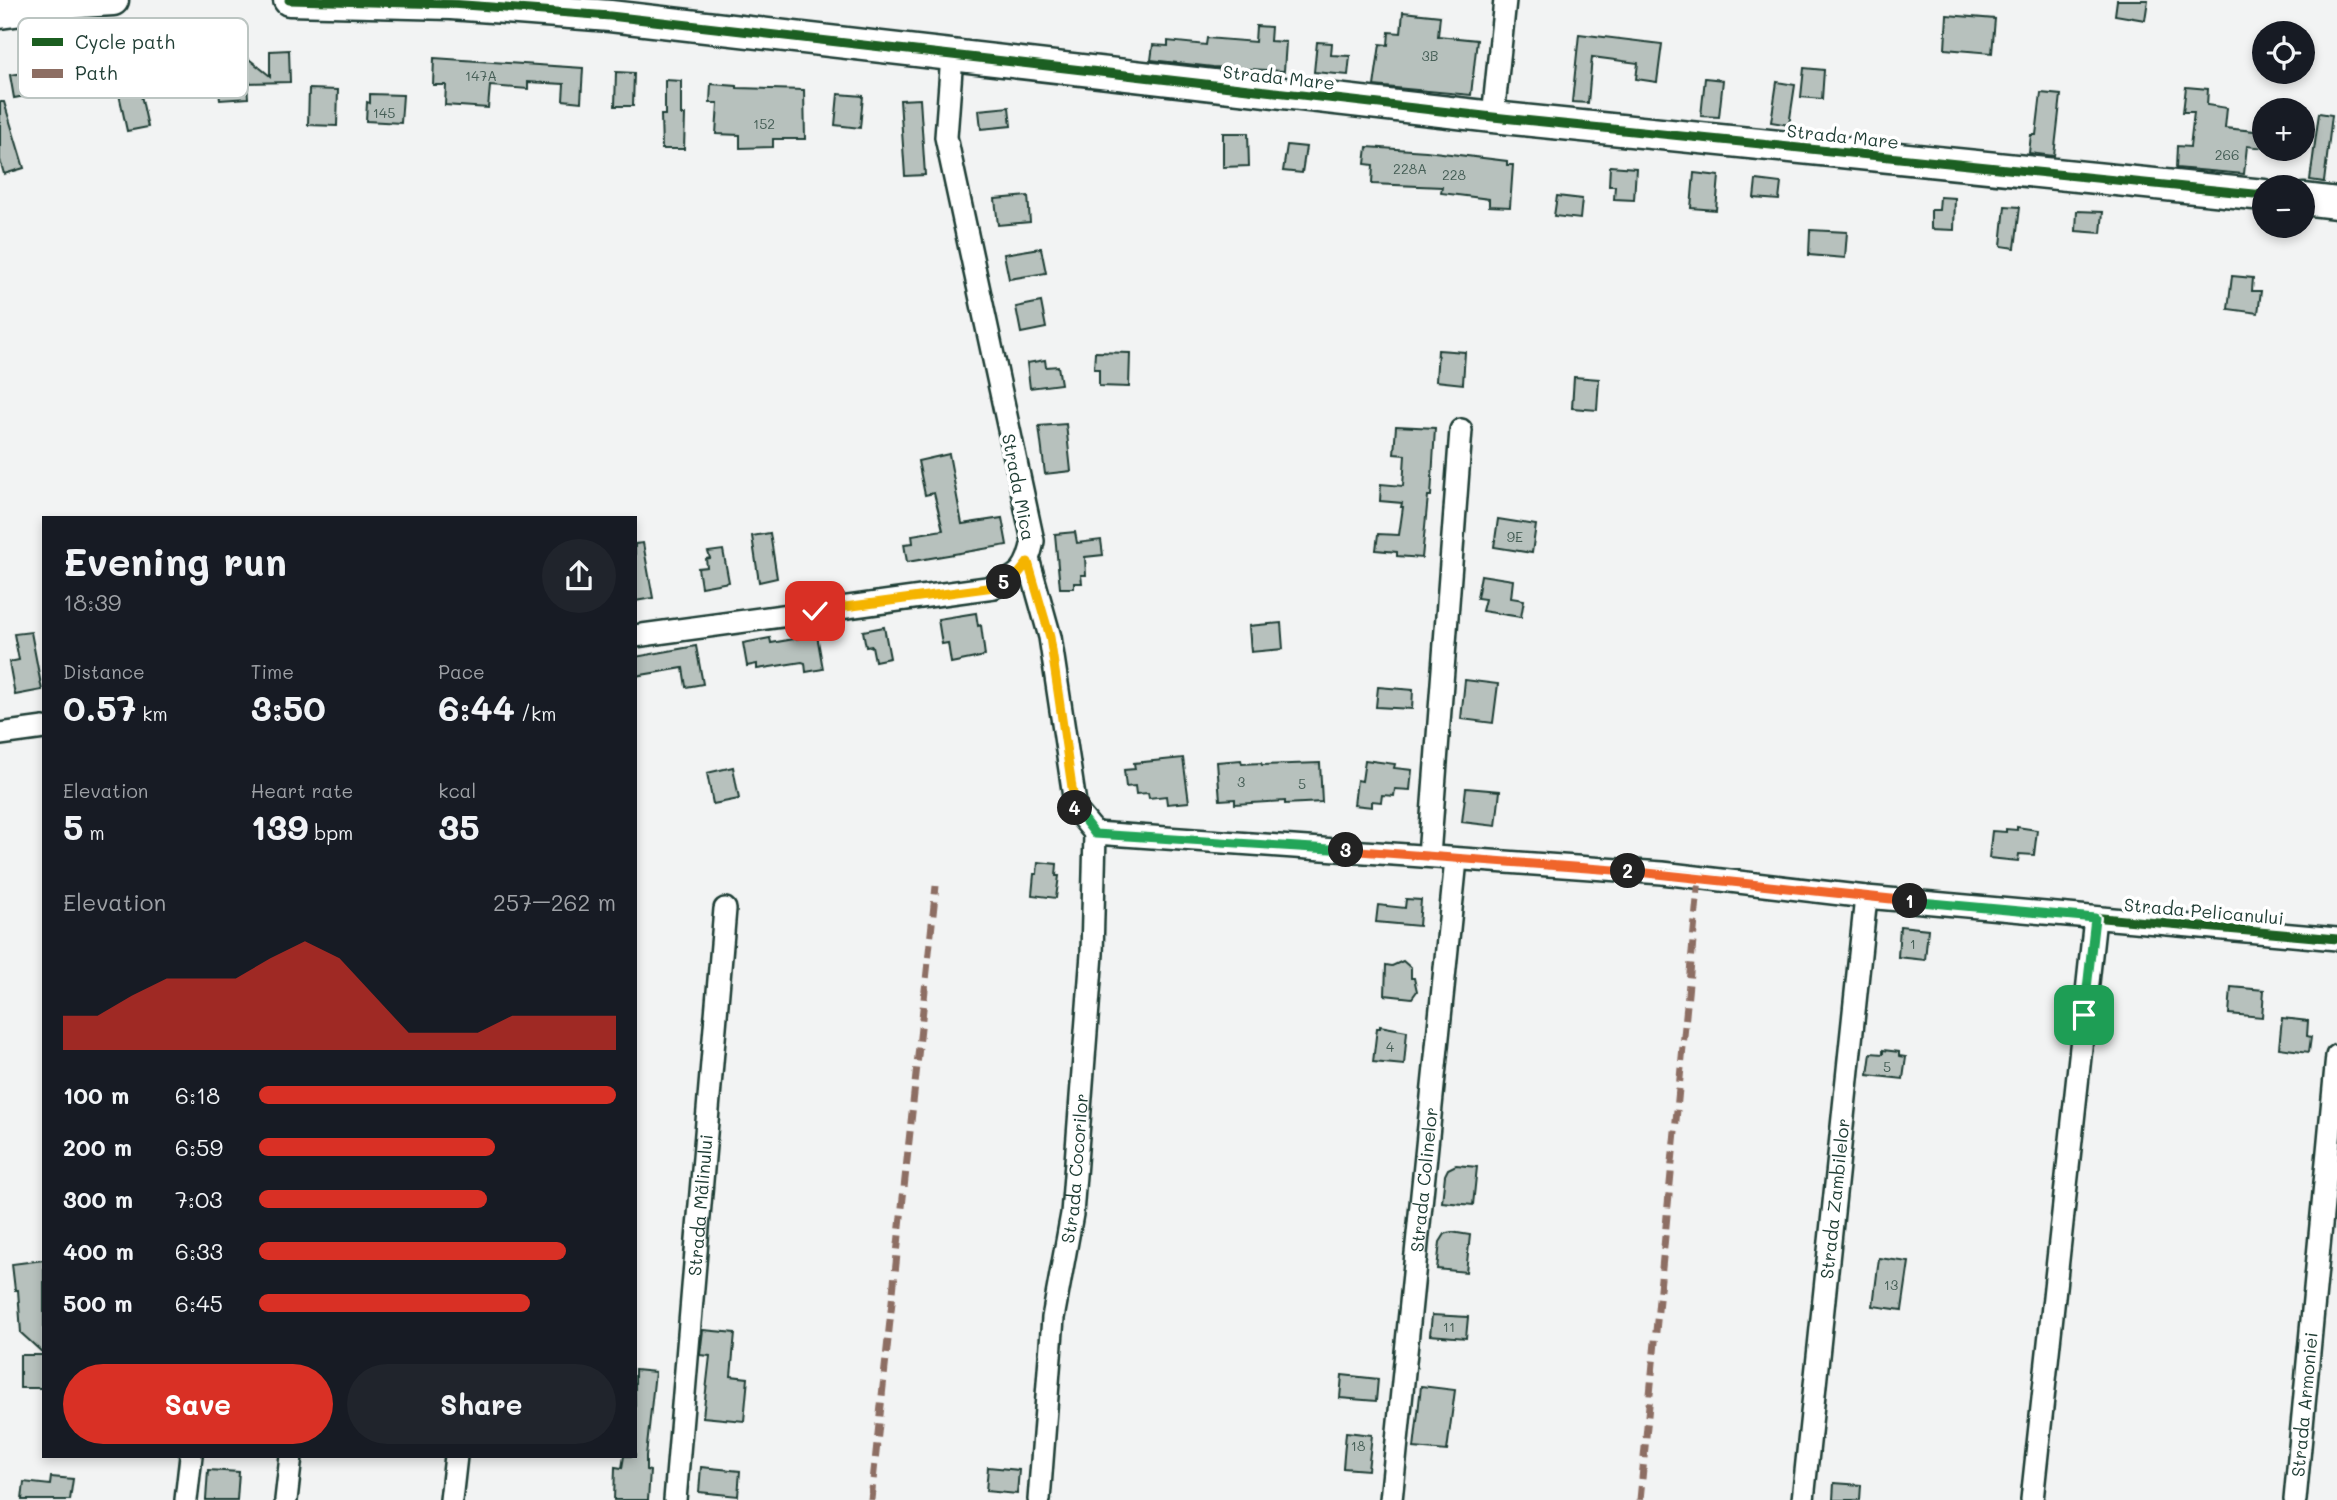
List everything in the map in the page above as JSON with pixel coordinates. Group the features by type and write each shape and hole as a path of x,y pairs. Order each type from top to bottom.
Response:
{"street":[{"path":"0,13 113,0"},
{"name":"Strada Mare","path":"289,0 451,4 610,16 1493,117 2252,194"},
{"path":"1493,117 1505,0"},
{"name":"Strada Mica","path":"637,636 994,587 1016,577 1028,562 1033,541 946,137 952,56"},
{"path":"2315,200 2337,203"},
{"path":"1429,856 1461,430"},
{"path":"1028,562 1050,637 1076,810 1095,834"},
{"path":"0,734 42,727"},
{"name":"Strada Pelicanului","path":"1095,834 1662,873 1866,897 2337,939"},
{"name":"Strada Cocorilor","path":"1038,1500 1052,1318 1072,1214 1092,954 1095,834"},
{"name":"Strada Colinelor","path":"1391,1500 1456,860"},
{"name":"Strada Zambilelor","path":"1803,1500 1866,897"},
{"name":"Strada Mălinului","path":"675,1500 724,909"},
{"path":"2032,1500 2095,918"},
{"name":"Strada Armoniei","path":"2295,1500 2337,1056"},
{"path":"186,1500 191,1458"},
{"path":"286,1500 291,1458"},
{"path":"451,1500 456,1458"}],"building":[{"path":"2117,0 2148,0 2145,20 2115,15"},
{"path":"1403,12 1440,16 1438,36 1477,40 1471,95 1374,86 1380,44 1388,45 1389,32 1401,33"},
{"path":"1947,15 1995,19 1992,53 1945,49"},
{"path":"1256,26 1271,27 1270,41 1286,42 1284,71 1151,60 1153,45 1168,46 1168,41 1206,45 1207,38 1255,42"},
{"path":"1579,34 1662,44 1657,82 1636,79 1638,63 1592,57 1588,103 1572,102"},
{"path":"1317,42 1332,43 1331,55 1350,56 1348,75 1314,72"},
{"path":"289,50 290,82 248,83 248,58 270,76 270,51"},
{"path":"434,58 583,68 581,102 563,100 564,84 528,82 528,89 490,86 488,108 445,105 446,85 433,85"},
{"path":"1804,68 1824,70 1822,99 1801,97"},
{"path":"616,72 634,73 633,106 615,106"},
{"path":"18,74 18,97 14,98 10,75"},
{"path":"1705,78 1723,80 1719,117 1701,116"},
{"path":"665,80 681,81 681,115 685,115 684,149 662,149 661,115 665,115"},
{"path":"1777,82 1795,85 1789,125 1771,122"},
{"path":"711,84 737,88 804,90 805,139 773,139 773,147 740,148 740,135 716,134 718,103 710,103"},
{"path":"2186,87 2208,89 2207,105 2227,108 2225,128 2252,131 2252,147 2247,146 2244,174 2176,168 2177,146 2190,147 2194,112 2183,112"},
{"path":"309,89 338,90 337,126 308,125"},
{"path":"2041,93 2061,95 2054,156 2029,153 2031,135 2036,135"},
{"path":"370,94 403,95 401,123 366,121"},
{"path":"838,94 863,96 860,128 835,125"},
{"path":"120,98 142,98 148,127 127,131"},
{"path":"920,99 925,175 905,176 900,100"},
{"path":"0,102 4,102 24,168 4,174 0,160"},
{"path":"1009,107 1011,126 981,129 979,110"},
{"path":"2319,113 2332,115 2324,182 2315,181 2315,175 2311,175 2313,161 2315,161"},
{"path":"1223,133 1248,133 1249,166 1223,167"},
{"path":"1287,145 1306,147 1302,173 1283,171"},
{"path":"1367,147 1507,161 1507,165 1513,165 1510,207 1489,206 1489,199 1441,193 1442,187 1372,184 1373,165 1365,164"},
{"path":"1610,166 1636,168 1634,200 1614,199 1615,186 1609,186"},
{"path":"1694,173 1719,176 1716,210 1691,208"},
{"path":"1756,180 1781,183 1779,200 1754,198"},
{"path":"1028,196 1030,222 998,225 995,199"},
{"path":"1557,196 1582,199 1580,219 1554,216"},
{"path":"1940,197 1955,198 1954,230 1931,229 1931,210 1939,210"},
{"path":"2005,206 2020,207 2015,248 2001,246"},
{"path":"2077,211 2103,212 2101,233 2076,231"},
{"path":"1810,230 1847,232 1845,258 1809,255"},
{"path":"1041,248 1046,273 1009,279 1004,254"},
{"path":"2232,276 2253,278 2252,291 2261,291 2258,313 2228,309"},
{"path":"1041,302 1046,328 1021,333 1016,307"},
{"path":"1438,350 1465,352 1463,384 1436,381"},
{"path":"1095,352 1130,353 1129,387 1099,386 1099,369 1094,369"},
{"path":"1045,360 1046,367 1058,366 1061,384 1030,388 1027,363"},
{"path":"1574,377 1599,379 1597,410 1572,408"},
{"path":"1066,424 1071,471 1045,474 1039,426"},
{"path":"1396,426 1435,428 1431,496 1428,496 1422,558 1397,556 1397,552 1376,550 1378,534 1399,535 1402,503 1380,501 1381,484 1403,486 1405,455 1394,454"},
{"path":"949,454 962,524 1002,518 1007,545 907,562 904,544 913,543 912,535 943,530 934,493 925,495 918,461"},
{"path":"1498,519 1536,525 1532,553 1494,547"},
{"path":"1075,532 1077,543 1101,540 1103,555 1085,557 1086,575 1081,575 1082,583 1074,583 1074,588 1060,588 1055,534"},
{"path":"770,533 777,578 759,582 752,536"},
{"path":"643,543 653,598 637,601 637,544"},
{"path":"723,550 729,582 701,587 698,568 707,567 706,559 710,558 708,552"},
{"path":"1481,575 1513,580 1511,598 1524,600 1521,617 1482,611 1485,599 1477,598"},
{"path":"976,613 978,626 981,625 985,656 951,663 948,643 942,644 938,619"},
{"path":"1281,623 1283,649 1251,652 1249,626"},
{"path":"884,627 890,658 875,661 872,646 866,647 863,631"},
{"path":"31,632 42,690 15,695 9,662 19,660 14,634"},
{"path":"817,635 823,669 806,672 805,663 802,662 757,669 757,664 747,666 743,643 770,638 771,643"},
{"path":"696,646 703,684 686,687 683,668 637,676 637,657"},
{"path":"1465,680 1498,684 1493,723 1461,719"},
{"path":"1378,687 1413,690 1412,709 1376,707"},
{"path":"1183,758 1189,802 1167,804 1166,796 1149,798 1148,793 1136,794 1135,786 1126,787 1124,770 1135,769 1134,763"},
{"path":"1241,760 1242,764 1262,765 1320,763 1322,802 1235,804 1235,799 1220,800 1217,762"},
{"path":"1365,760 1395,764 1394,768 1412,770 1410,790 1395,789 1394,796 1382,795 1381,802 1372,801 1372,807 1354,805 1357,780 1362,781"},
{"path":"733,767 739,799 713,804 707,773"},
{"path":"1466,788 1500,791 1496,826 1462,822"},
{"path":"2017,827 2037,830 2034,855 2019,854 2018,861 1989,858 1992,831 2006,832 2006,829 2017,830"},
{"path":"1038,862 1057,864 1056,876 1059,876 1056,898 1032,895"},
{"path":"1406,899 1421,900 1419,926 1376,922 1378,905 1405,908"},
{"path":"1900,926 1928,929 1925,960 1898,957"},
{"path":"1403,961 1411,968 1411,978 1414,978 1417,991 1412,998 1385,995 1386,965 1392,966"},
{"path":"2231,987 2264,990 2262,1017 2229,1014"},
{"path":"2282,1018 2308,1021 2307,1036 2311,1037 2309,1052 2279,1048"},
{"path":"1380,1026 1407,1031 1404,1065 1373,1062 1377,1028"},
{"path":"1883,1050 1899,1052 1899,1056 1906,1057 1903,1079 1868,1075 1871,1053 1883,1054"},
{"path":"1456,1165 1477,1167 1473,1205 1442,1202 1445,1175 1448,1169"},
{"path":"1451,1232 1470,1235 1466,1272 1437,1269 1440,1242 1445,1234"},
{"path":"1879,1258 1909,1262 1902,1310 1873,1306"},
{"path":"42,1260 42,1352 21,1333 18,1290 15,1290 12,1264"},
{"path":"1432,1315 1468,1317 1466,1338 1430,1335"},
{"path":"703,1330 735,1333 731,1376 748,1378 744,1421 703,1417 710,1356 700,1355"},
{"path":"20,1355 42,1355 42,1388 20,1388"},
{"path":"637,1370 655,1372 646,1456 646,1470 650,1471 648,1500 614,1500 615,1467 622,1468 624,1458 637,1458"},
{"path":"1342,1375 1378,1379 1376,1401 1340,1398"},
{"path":"1421,1386 1455,1390 1447,1451 1414,1448"},
{"path":"1346,1432 1372,1435 1368,1470 1343,1468"},
{"path":"701,1467 740,1471 738,1496 699,1492"},
{"path":"988,1467 1019,1470 1017,1494 986,1491"},
{"path":"208,1470 239,1472 237,1500 206,1500"},
{"path":"51,1477 73,1479 70,1500 22,1500 24,1482 50,1485"},
{"path":"1834,1483 1861,1485 1860,1500 1833,1500"}],"marked path":[{"path":"1640,1500 1699,878"},
{"path":"871,1500 936,886"}],"cycle path":[{"path":"289,0 451,4 610,16 1493,117 2252,194"},
{"path":"1029,562 1050,637 1076,810 1095,833 1662,873 1866,897 2337,939"}],"route":[{"path":"815,611 994,587 1016,577 1028,562 1050,637 1076,810 1095,834 1662,873 1866,897 2095,918 2084,1015"}]}
